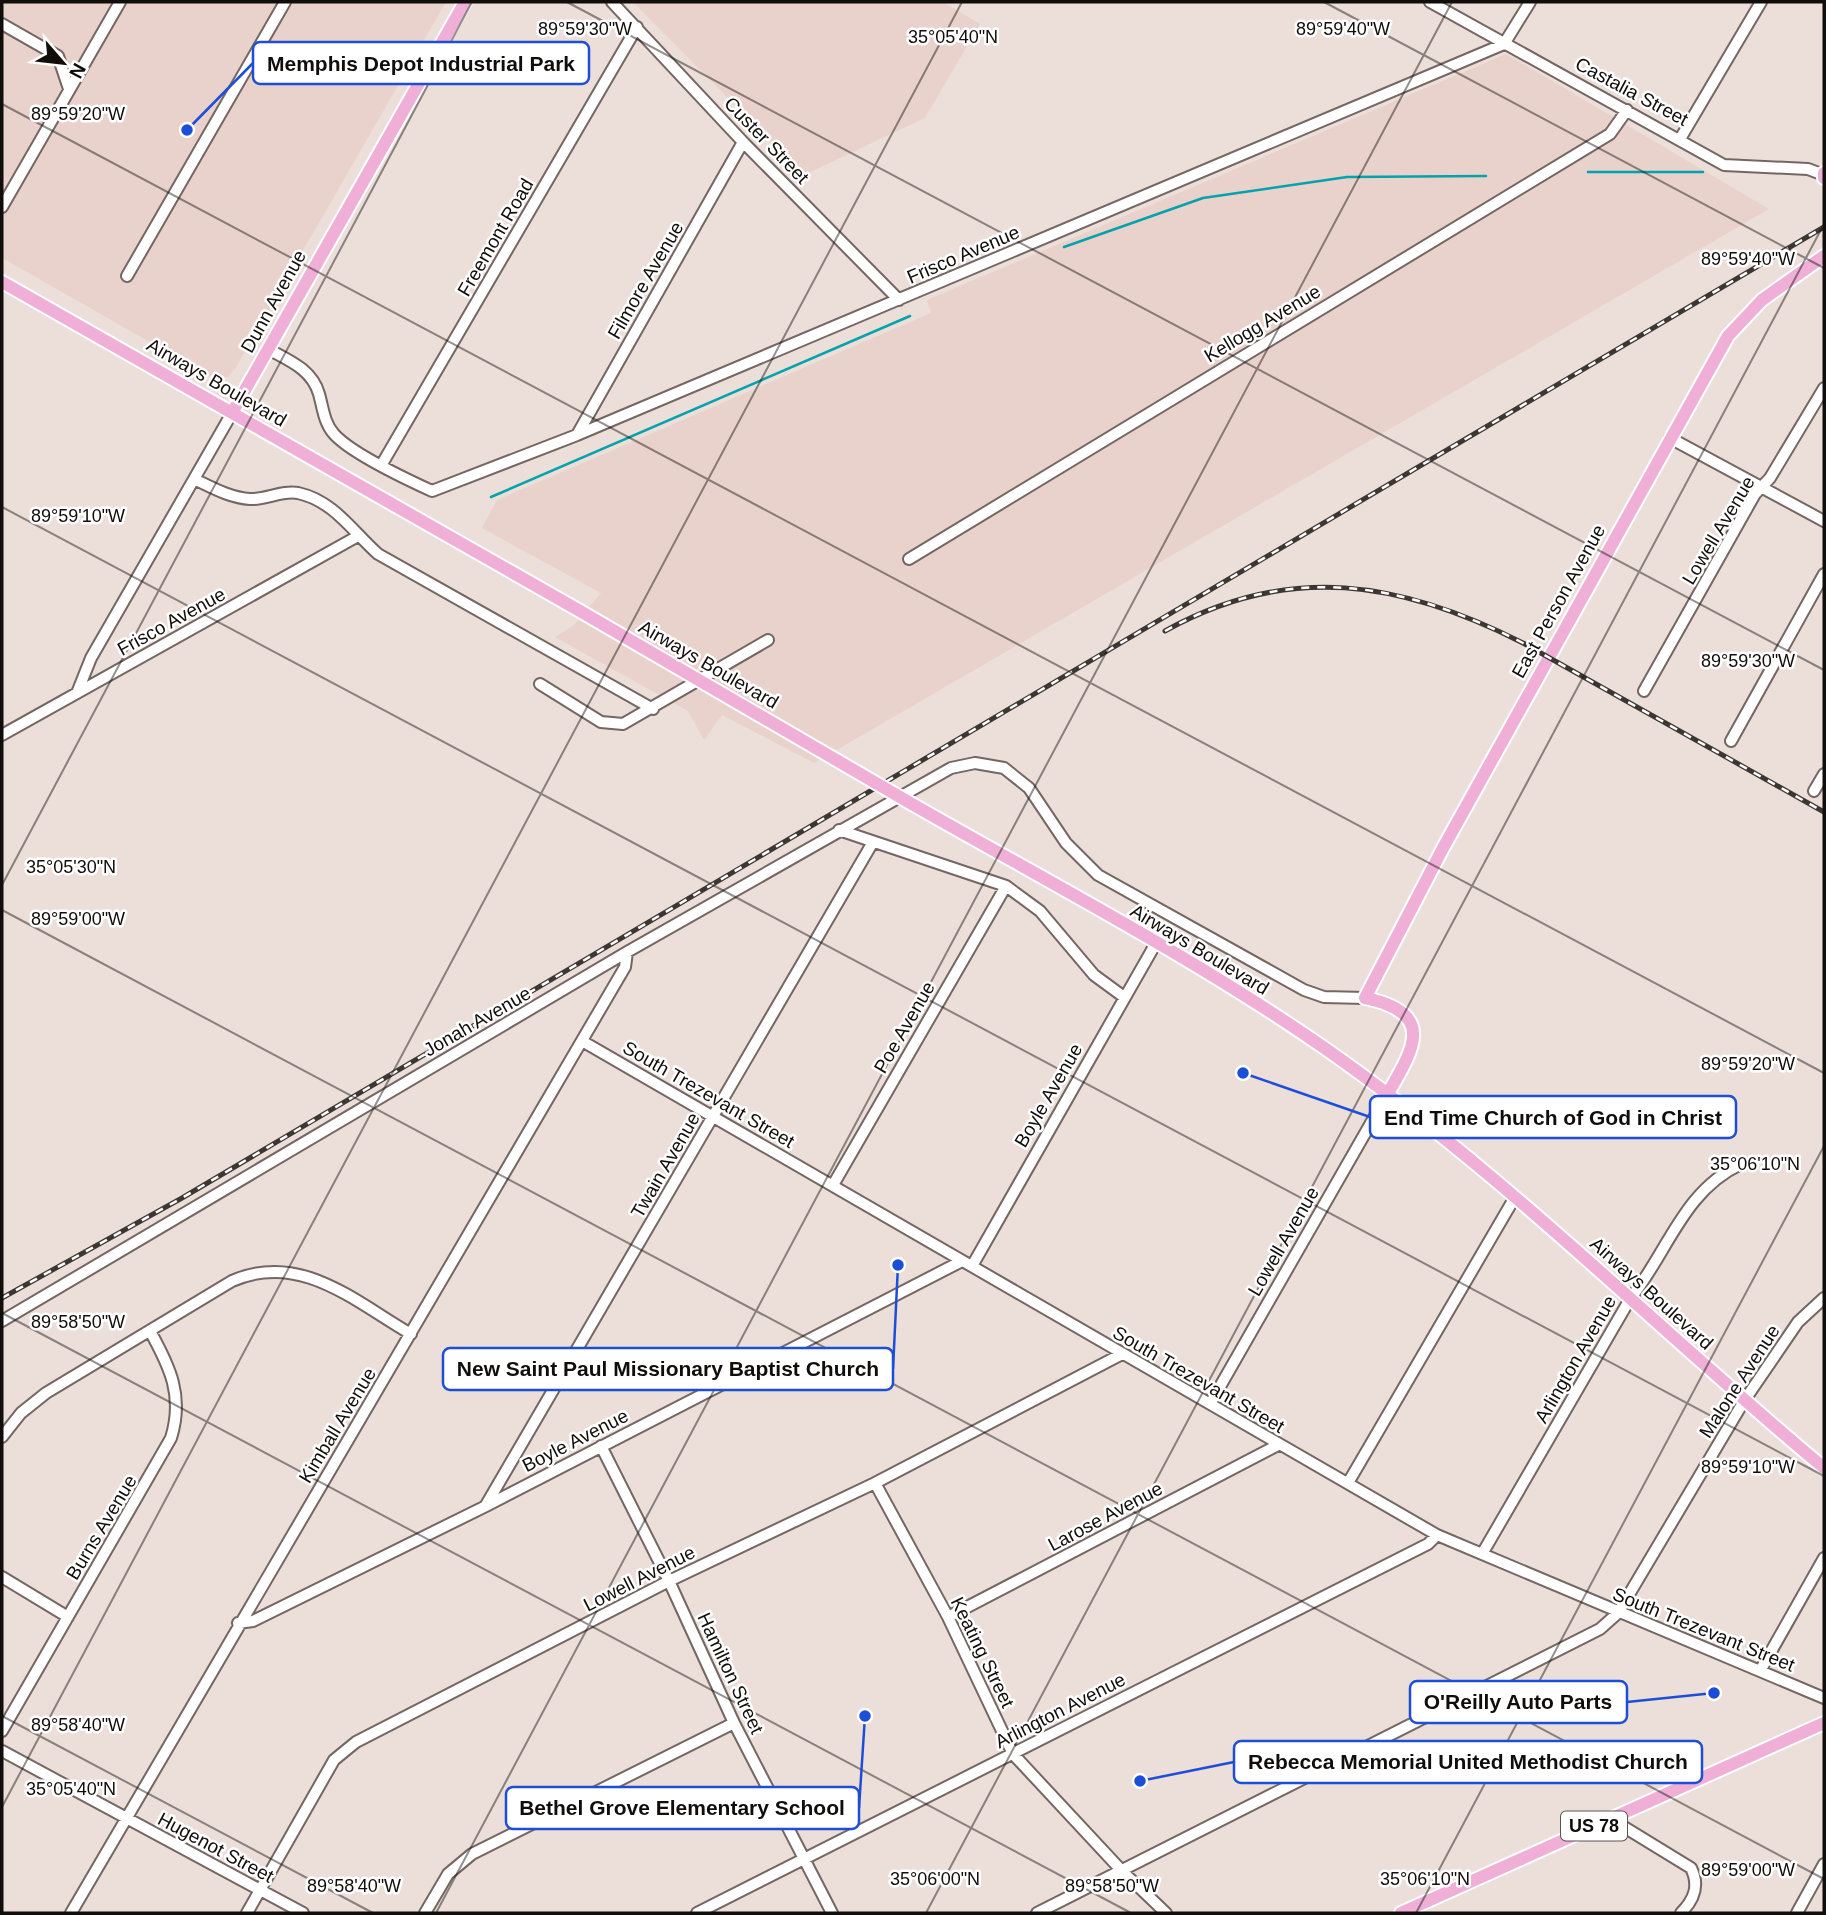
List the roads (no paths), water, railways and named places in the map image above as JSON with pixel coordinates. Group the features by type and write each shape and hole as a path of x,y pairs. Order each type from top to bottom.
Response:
{"main road":[{"name":"Dunn Avenue","path":"232,413 465,2"},
{"name":"East Person Avenue","path":"1365,998 1443,848 1728,336 1762,300 1824,256"},
{"name":"Airways Boulevard","path":"2,282 1156,943 1323,1047 1515,1197 1744,1401 1824,1468"},
{"name":"Airways Boulevard","path":"1365,998 1382,1002 1400,1012 1413,1031 1413,1049 1387,1095"},
{"name":"US 78","path":"1401,1913 1824,1723"}],"street":[{"path":"2,207 120,2"},
{"path":"127,276 285,2"},
{"name":"Custer Street","path":"612,2 743,142 899,300"},
{"name":"Castalia Street","path":"1430,2 1724,165 1808,169 1824,175"},
{"path":"1504,44 1530,2"},
{"path":"1680,139 1761,2"},
{"path":"2,24 58,57 69,89"},
{"name":"Freemont Road","path":"383,464 638,27"},
{"name":"Frisco Avenue","path":"383,464 432,491 577,435 1504,44"},
{"name":"Kellogg Avenue","path":"909,559 1610,134 1627,110"},
{"name":"Filmore Avenue","path":"577,435 743,142"},
{"path":"268,349 311,377 318,391 327,424 334,434 349,447 383,464"},
{"name":"Lowell Avenue","path":"1644,691 1762,486 1824,388"},
{"name":"Dunn Avenue","path":"78,693 91,658 232,413"},
{"path":"1670,438 1824,522"},
{"path":"194,479 228,494 251,499 297,493 329,507 348,520 358,536 378,554 653,709"},
{"name":"Frisco Avenue","path":"2,735 358,536"},
{"path":"1731,741 1824,574"},
{"path":"540,684 610,725 623,724 768,640"},
{"name":"Airways Boulevard","path":"975,763 1004,768 1029,788 1066,844 1098,875 1304,990 1324,997 1365,998"},
{"name":"Jonah Avenue","path":"2,1321 839,830 951,768 975,763"},
{"path":"1815,791 1824,774"},
{"path":"839,830 1006,886 1040,911 1094,975 1124,997"},
{"name":"Twain Avenue","path":"486,1506 873,842"},
{"name":"Poe Avenue","path":"833,1185 1006,886"},
{"name":"Boyle Avenue","path":"238,1623 253,1621 486,1506 967,1263 1156,943"},
{"name":"Kimball Avenue","path":"71,1913 238,1623 411,1334 625,967 627,952"},
{"name":"South Trezevant Street","path":"582,1041 1437,1535 1824,1698"},
{"name":"Lowell Avenue","path":"1210,1404 1387,1095"},
{"name":"Arlington Avenue","path":"1482,1554 1630,1299 1647,1279 1699,1192 1722,1173 1741,1164"},
{"path":"1348,1483 1515,1197"},
{"path":"2,1437 21,1413 46,1393 232,1281 254,1273 293,1271 321,1282 411,1334"},
{"name":"Malone Avenue","path":"1037,1913 1600,1629 1618,1613 1744,1401 1798,1322 1824,1297"},
{"name":"Burns Avenue","path":"2,1731 166,1452 175,1424 177,1396 174,1380 150,1331"},
{"name":"Lowell Avenue","path":"247,1913 334,1760 356,1742 670,1581 875,1483 1122,1354"},
{"name":"Larose Avenue","path":"948,1617 1278,1445"},
{"name":"Hamilton Street","path":"601,1446 670,1581 734,1723 832,1913"},
{"name":"Keating Street","path":"875,1483 948,1617 1013,1754 1122,1871 1166,1913"},
{"name":"Arlington Avenue","path":"697,1913 1428,1544 1437,1535"},
{"path":"1760,1671 1824,1558"},
{"path":"2,1577 68,1617"},
{"path":"425,1913 447,1874 472,1854 734,1723"},
{"name":"Hugenot Street","path":"2,1751 125,1820 303,1913"},
{"path":"1611,1819 1691,1868 1695,1875 1695,1891 1681,1913"},
{"path":"1797,1913 1824,1864"}],"waterway":[{"path":"1588,172 1703,172"},
{"path":"1064,247 1203,198 1347,177 1486,176"},
{"path":"491,497 910,316"}],"railway":[{"path":"2,1298 182,1198 1824,227"},
{"path":"1165,631 1211,609 1256,595 1301,588 1345,588 1389,594 1433,605 1523,643 1824,812"}],"place":[{"name":"Memphis Depot Industrial Park","path":"187,130"},
{"name":"End Time Church of God in Christ","path":"1243,1073"},
{"name":"New Saint Paul Missionary Baptist Church","path":"898,1265"},
{"name":"O'Reilly Auto Parts","path":"1714,1693"},
{"name":"Bethel Grove Elementary School","path":"865,1716"},
{"name":"Rebecca Memorial United Methodist Church","path":"1140,1781"}]}
